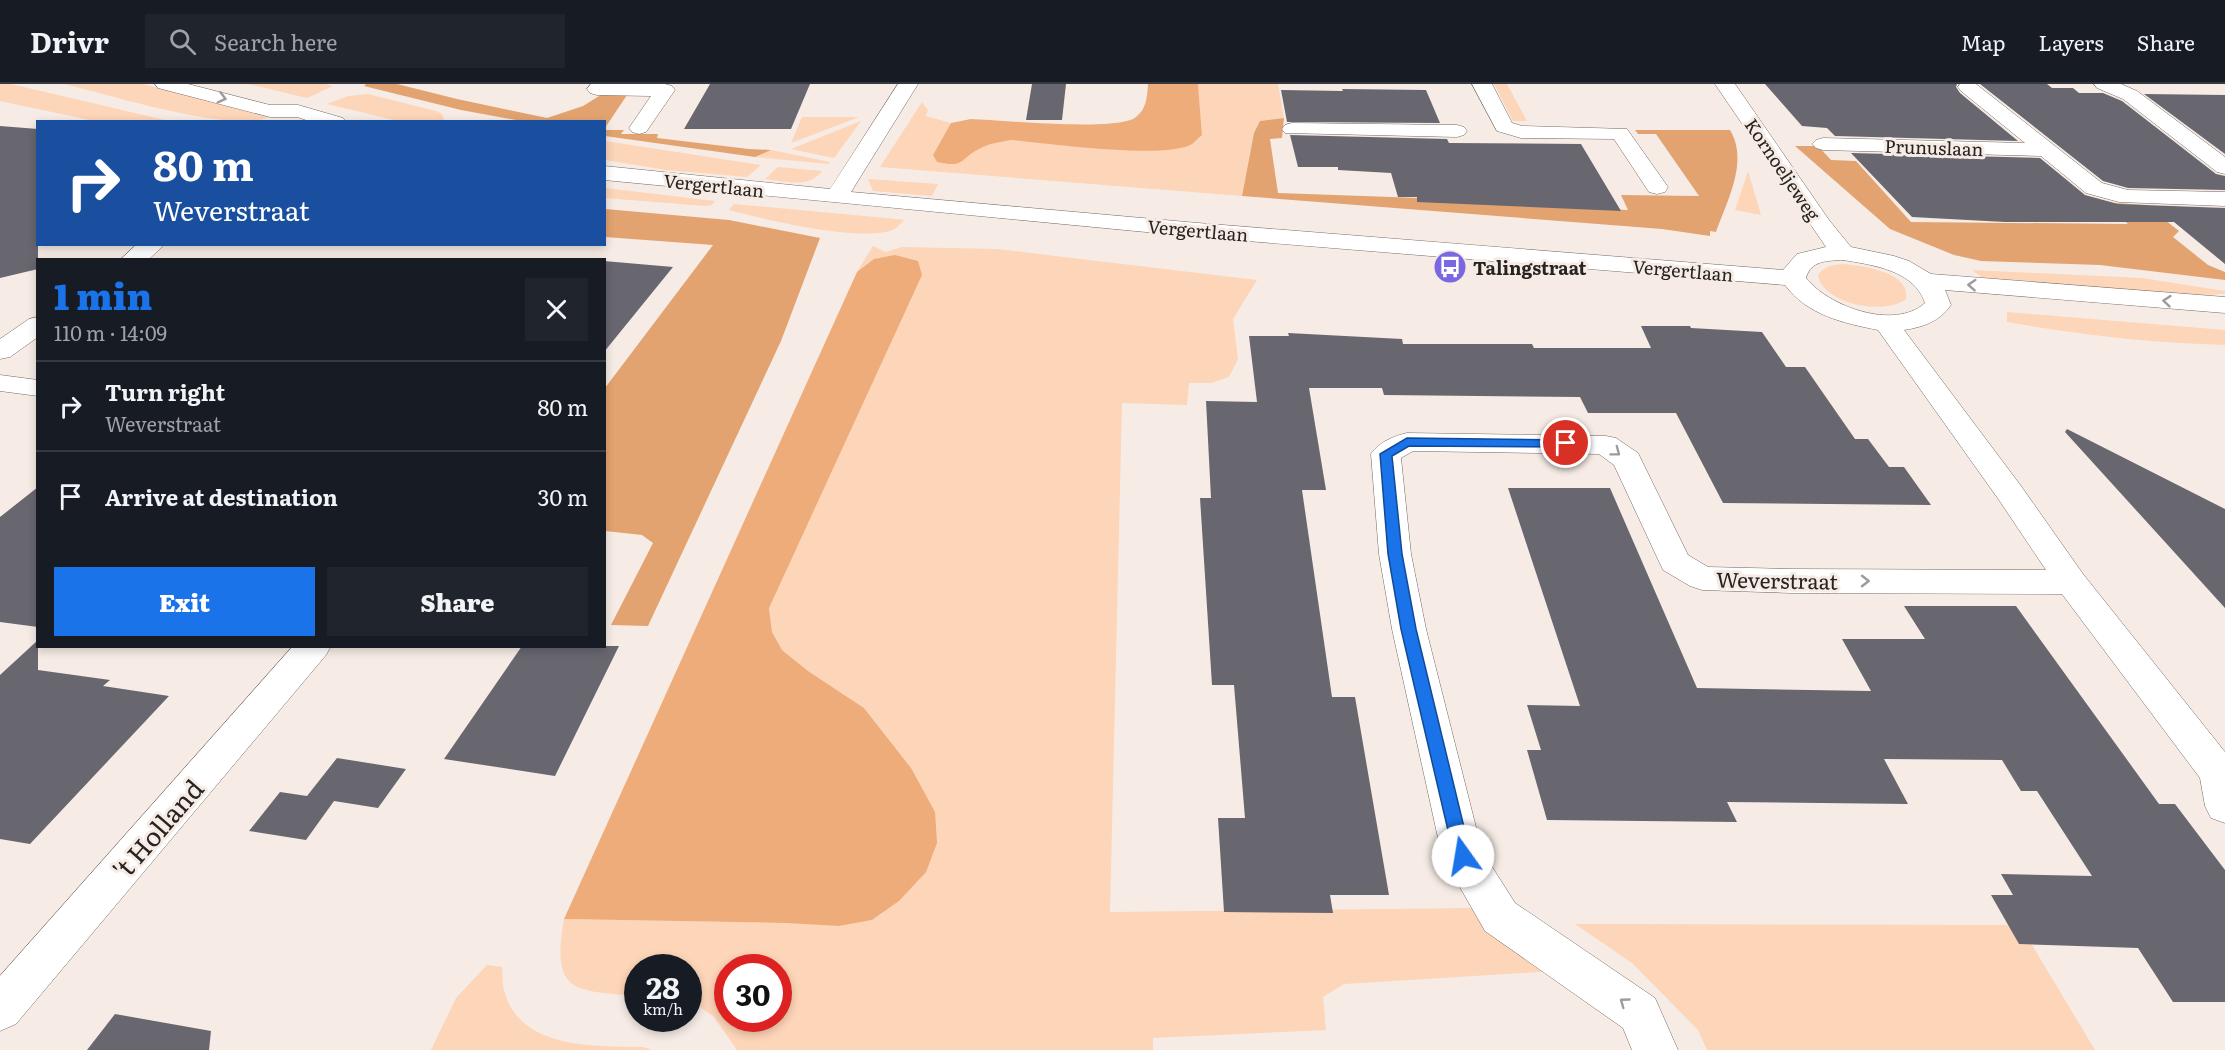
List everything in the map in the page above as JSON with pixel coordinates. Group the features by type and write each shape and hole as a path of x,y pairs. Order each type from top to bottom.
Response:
{"street":[{"path":"165,84 270,111 298,111 329,120"},
{"path":"231,84 300,102 298,111"},
{"path":"601,84 597,89 665,90 639,128"},
{"path":"836,197 908,84"},
{"path":"1482,84 1504,127 1521,132 1620,133 1657,187"},
{"name":"Kornoeljeweg","path":"1725,84 1816,219 1843,253"},
{"path":"2104,84 2130,95 2225,167"},
{"name":"Prunuslaan","path":"1968,87 2094,188 2127,197 2225,199"},
{"path":"1292,129 1457,131"},
{"name":"Prunuslaan","path":"1823,144 2045,150"},
{"name":"Vergertlaan","path":"606,173 836,197 1240,233 1793,278"},
{"path":"135,258 150,246"},
{"path":"1843,253 1889,262 1906,269 1926,281 1937,295 1938,305 1931,315 1915,321 1886,322 1861,319 1837,311 1813,299 1793,278 1795,268 1806,258 1820,254 1843,253"},
{"path":"1926,281 2225,305"},
{"path":"1938,305 1990,305 2225,324"},
{"path":"1886,322 2010,493 2071,582 2223,784"},
{"path":"0,351 36,326"},
{"path":"0,383 36,388"},
{"name":"Weverstraat","path":"1656,1050 1639,1013 1500,917 1463,856 1408,629 1395,554 1386,454 1407,442 1606,445 1627,460 1675,562 1702,578 1804,581 2071,582"},
{"name":"'t Holland","path":"0,1009 312,648"}],"shaded area":[{"path":"0,84 11,84 165,120 89,120 0,101"},
{"path":"64,84 143,84 269,117 256,120 229,120 200,117"},
{"path":"249,84 325,84 333,86 307,98"},
{"path":"366,84 397,84 547,118 583,106 604,93 627,95 606,126 606,120 516,120 461,110 364,86"},
{"path":"1148,84 1198,84 1202,135 1192,144 1178,149 1132,151 1011,140 983,147 961,162 952,164 937,162 933,155 951,123 971,119 1084,124 1125,121 1136,117 1142,110 1146,102"},
{"path":"1198,84 1278,84 1284,118 1261,121 1254,133 1242,196 880,167 922,102 928,110 926,116 951,123 933,155 937,162 954,163 983,146 1011,140 1132,150 1202,134"},
{"path":"1494,84 1507,84 1527,121 1513,121"},
{"path":"368,94 436,111 442,114 444,119 394,120 327,104 348,96"},
{"path":"802,117 859,117 791,143"},
{"path":"1284,118 1282,138 1270,139 1278,193 1420,198 1422,201 1628,210 1621,195 1699,196 1656,134 1638,134 1635,130 1730,130 1735,142 1737,168 1716,232 1710,231 1710,236 1662,229 1242,196 1254,133 1260,121"},
{"path":"861,121 834,158 791,149"},
{"path":"606,130 624,130 621,134 658,134 657,138 771,150 755,157 606,136"},
{"path":"606,141 761,165 747,177 666,170 606,160"},
{"path":"1795,146 1818,146 1831,160 1856,161 1911,222 2128,224 2101,202 2146,205 2179,231 2173,237 2208,265 2225,272 2225,280 2100,265 1981,261 1954,255 1890,229"},
{"path":"771,150 830,162 829,164 755,157"},
{"path":"778,167 822,171 817,177 803,182 765,179"},
{"path":"1748,171 1761,215 1735,210"},
{"path":"868,179 938,184 932,196 873,191"},
{"path":"606,188 715,201 712,205 606,198"},
{"path":"734,204 904,220 896,228 888,231 850,233 764,219 729,210"},
{"path":"606,209 729,220 820,238 781,341 648,626 611,625 653,543 642,535 606,531 606,387 713,245 606,237"},
{"path":"873,246 886,252 902,247 997,249 1257,280 1233,319 1238,359 1229,377 1211,383 1189,383 1187,405 1122,403 1110,912 1477,908 1555,971 1344,984 1323,997 1326,1030 1153,1038 1153,1050 737,1050 724,1032 792,1032 792,954 714,954 714,1017 702,1008 702,954 624,954 624,995 583,989 572,983 565,975 561,962 564,919 839,926 872,920 899,901 911,768 864,708 808,671 782,650 772,632 769,608 880,257 857,272"},
{"path":"895,255 918,261 922,275 769,608 772,632 782,650 808,671 864,708 911,768 935,812 937,843 926,872 899,901 872,920 839,926 564,919 857,272 874,259"},
{"path":"1842,264 1872,268 1893,276 1901,282 1906,299 1896,304 1870,307 1842,300 1822,285 1818,275 1826,268"},
{"path":"1972,270 2142,278 2225,291 2225,294 2197,295 1988,282"},
{"path":"2007,312 2225,330 2225,345 2116,338 2061,331 2007,322"},
{"path":"1575,924 2020,925 2095,1050 1707,1050 1698,1030 1632,963"},
{"path":"487,965 502,967 504,990 512,1010 525,1024 542,1034 561,1041 603,1046 643,1047 652,1050 431,1050 456,998"}],"building":[{"path":"710,84 810,84 791,129 684,129"},
{"path":"1032,84 1066,84 1062,120 1026,120"},
{"path":"1765,84 1957,84 1956,87 1960,93 2018,141 1835,136 1827,128 1802,126"},
{"path":"1980,84 2047,84 2052,88 2073,88 2079,93 2103,93 2122,101 2216,174 2225,176 2225,190 2128,188 2103,181"},
{"path":"1342,89 1426,90 1440,123 1287,122 1281,90 1343,91"},
{"path":"2144,94 2225,95 2225,154"},
{"path":"0,126 36,129 36,246 38,246 38,258 36,258 36,269 0,278"},
{"path":"1290,135 1447,139 1449,143 1581,144 1621,211 1417,202 1417,197 1398,197 1391,173 1338,170 1338,167 1298,167"},
{"path":"1851,153 2040,158 2085,195 2118,204 2225,208 2225,264 2174,222 2005,222 1912,217"},
{"path":"606,261 673,267 606,350"},
{"path":"1641,326 1690,326 1691,328 1762,332 1786,367 1805,367 1855,439 1868,439 1889,467 1904,467 1931,505 1723,503 1676,413 1588,413 1580,397 1384,395 1382,388 1309,388 1326,490 1302,490 1332,697 1355,697 1389,895 1330,895 1333,913 1224,912 1218,818 1245,818 1234,685 1212,685 1200,498 1211,498 1206,401 1257,402 1249,336 1289,336 1288,333 1402,339 1403,344 1532,344 1534,348 1651,348"},
{"path":"2067,429 2225,509 2225,608 2065,432"},
{"path":"1508,488 1610,488 1697,688 1871,691 1842,639 1925,639 1904,606 2016,606 2159,804 2175,804 2225,870 2225,1002 2173,1002 2138,948 2019,944 1991,895 2013,895 2001,874 2092,876 2037,791 2021,791 2002,760 1884,759 1908,804 1727,802 1737,822 1547,820 1527,750 1541,750 1527,705 1580,706"},
{"path":"36,489 36,627 0,622 0,517"},
{"path":"36,642 38,670 110,680 103,686 169,696 30,844 0,839 0,675"},
{"path":"619,646 555,776 444,759 521,648"},
{"path":"337,758 406,769 378,808 334,801 306,840 249,831 280,792 307,796"},
{"path":"115,1014 211,1031 209,1050 87,1050"}],"place":[{"name":"Talingstraat","path":"1450,267"}],"route":[{"path":"1463,856 1408,629 1395,554 1386,454 1407,442 1566,443"}]}
